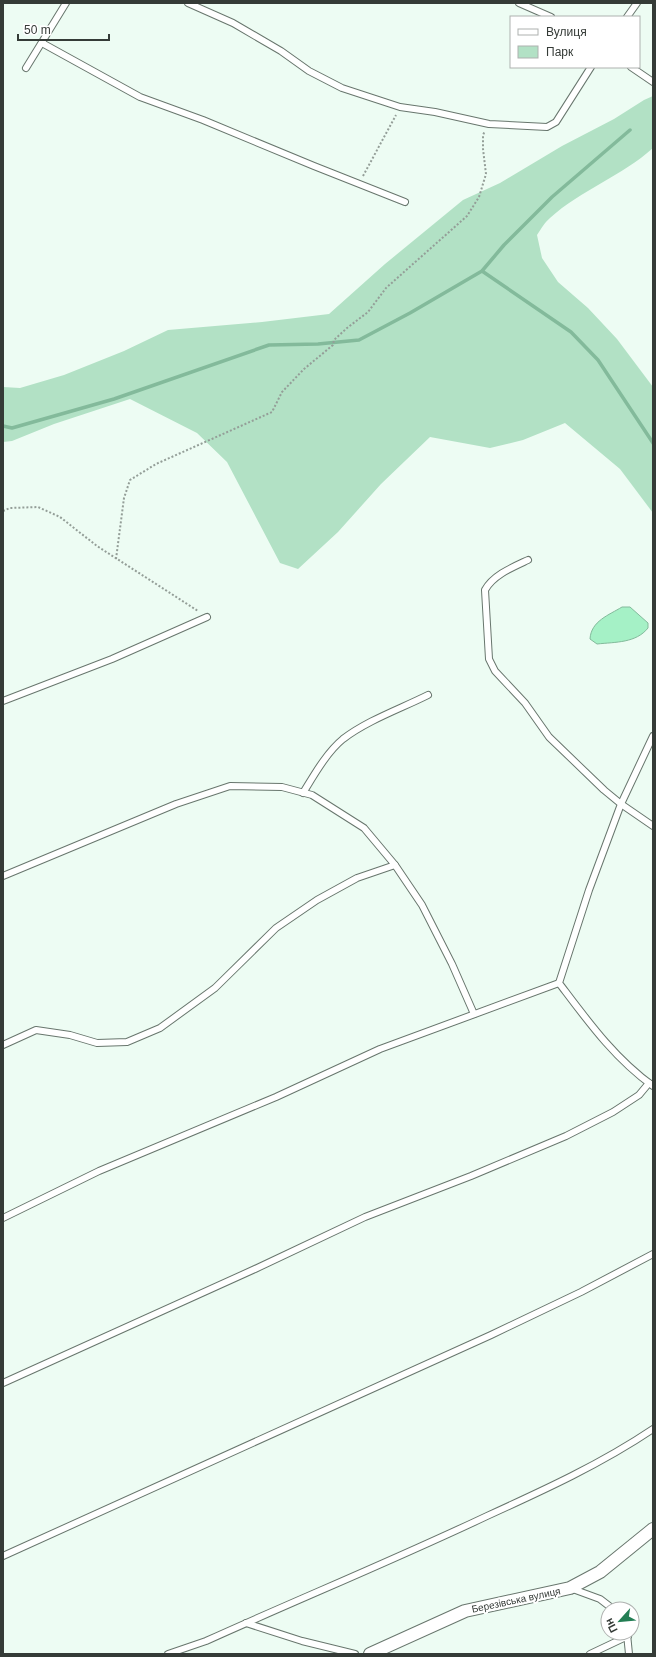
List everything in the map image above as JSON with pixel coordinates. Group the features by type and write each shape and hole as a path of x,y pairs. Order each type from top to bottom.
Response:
{"street":[{"name":"Березівська вулиця","path":"370,1654 465,1611 570,1588 600,1572 653,1529"}],"lane":[{"path":"26,68 66,3"},
{"path":"188,3 232,23 281,51 310,71 342,88 400,107 435,112 489,124 547,127 556,122 590,68"},
{"path":"519,3 549,16"},
{"path":"628,16 637,3"},
{"path":"42,43 140,97 202,120 405,202"},
{"path":"632,68 653,82"},
{"path":"528,560 488,583 485,590 489,659 496,671 525,703 549,737 604,790 621,804 653,826"},
{"path":"3,702 112,659 207,617"},
{"path":"303,793 322,763 342,740 369,723 428,695"},
{"path":"559,983 589,890 621,804 653,736"},
{"path":"3,876 176,804 230,786 282,787 312,795 364,828 395,865 422,905 452,964 474,1014"},
{"path":"3,1045 36,1030 70,1035 97,1043 127,1042 160,1028 215,988 276,928 316,900 357,878 395,865"},
{"path":"3,1218 99,1171 276,1097 380,1048 559,983"},
{"path":"3,1383 365,1217 471,1176 566,1136 613,1112 638,1095 651,1084 625,1063 598,1035 559,983"},
{"path":"3,1556 492,1335 653,1254"},
{"path":"168,1654 206,1641 335,1585 554,1486 629,1445 653,1430"},
{"path":"570,1588 602,1601"},
{"path":"246,1623 302,1641 355,1654"},
{"path":"590,1654 616,1641"},
{"path":"628,1641 629,1654"}],"path":[{"path":"358,184 400,107"},
{"path":"116,559 124,498 130,480 163,461 272,412 282,392 304,369 333,345 334,340 368,312 386,288 467,216 479,197 486,174 483,135 489,124"},
{"path":"3,511 10,508 38,507 60,516 116,559 207,617"}],"green space":[{"path":"653,96 653,148 628,167 562,208 546,222 537,235 542,258 558,282 588,308 617,339 653,387 653,513 620,469 565,423 523,440 490,448 430,437 381,484 338,532 298,569 280,563 227,462 197,433 130,399 54,424 12,441 3,442 3,387 20,388 64,375 124,351 168,330 262,322 329,314 385,264 463,200 500,183 562,146 614,119"}],"shaded area":[{"path":"622,607 630,607 648,623 648,628 638,637 625,641 597,644 590,639 591,633 597,623"}],"waterway":[{"path":"3,426 12,428 114,399 269,345 318,344 359,340 410,313 482,271 504,245 552,197 630,130"},
{"path":"482,271 571,332 598,360 653,443"}]}
